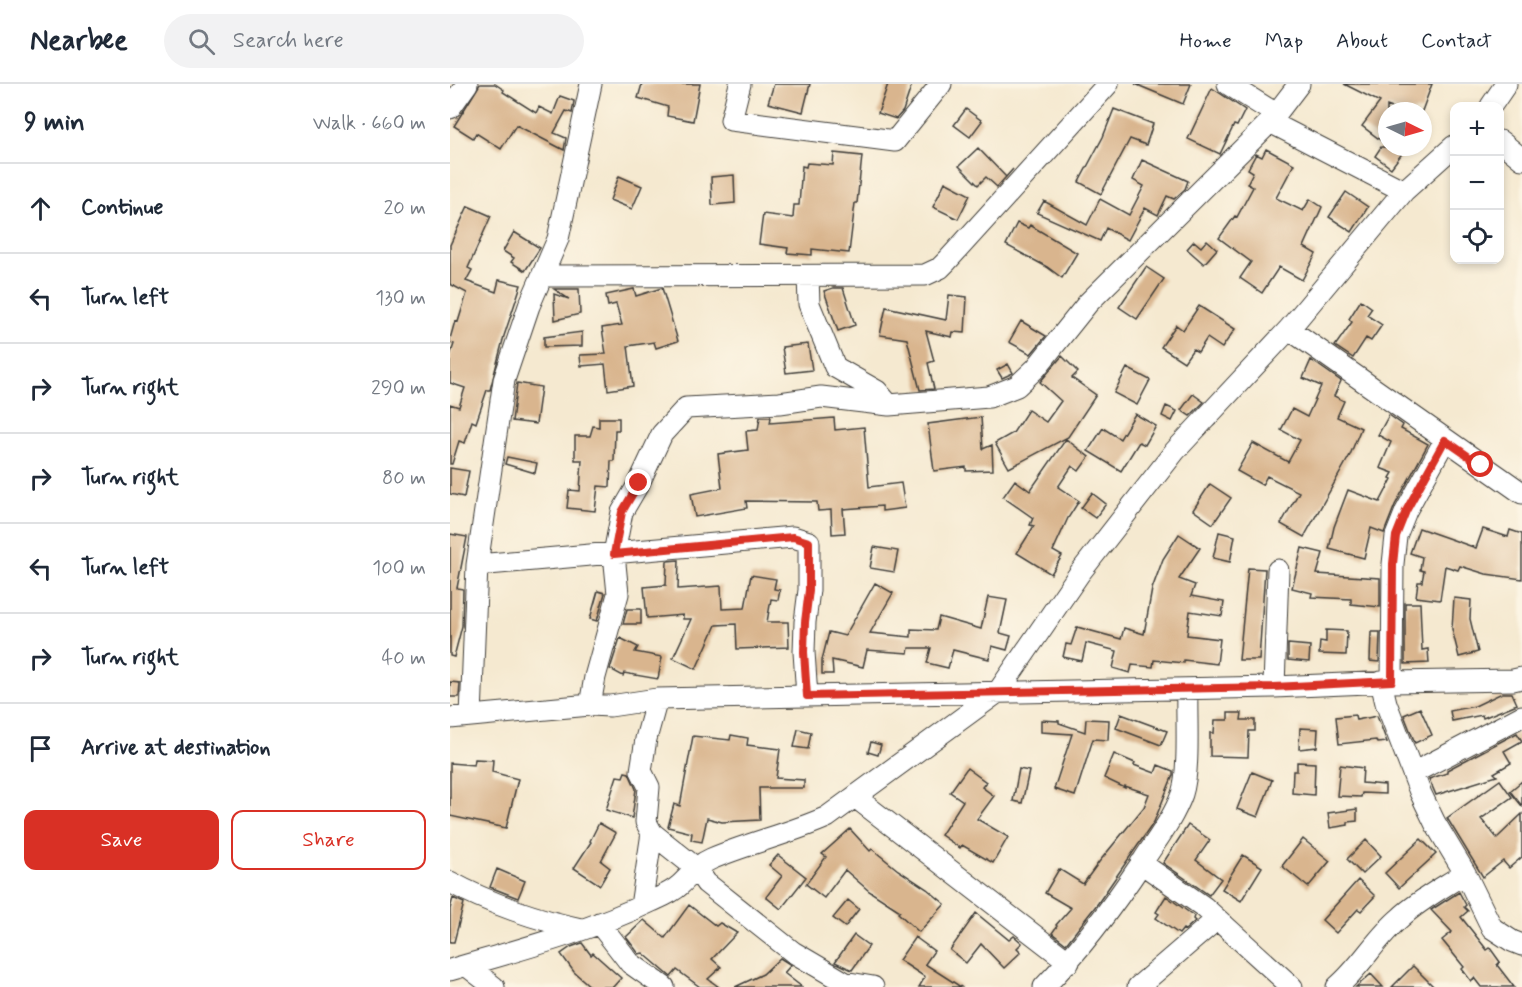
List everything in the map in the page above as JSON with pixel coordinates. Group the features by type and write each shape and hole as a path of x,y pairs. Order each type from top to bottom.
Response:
{"street":[{"path":"450,108 467,84"},
{"path":"471,716 477,565 504,380 529,306 558,239 591,84"},
{"path":"740,84 731,120 895,141 941,84"},
{"path":"543,276 925,275 940,268 1108,84"},
{"path":"1228,84 1273,118 1404,191"},
{"path":"590,705 597,667 618,594 614,554 622,512 639,483 662,434 686,408 780,403 821,397 889,405 989,397 1017,386 1036,368 1088,303 1273,118 1299,84"},
{"path":"1494,102 1506,84"},
{"path":"1504,144 1522,159"},
{"path":"459,968 590,926 641,906 679,886 696,868 737,849 803,828 827,817 998,692 1079,574 1175,451 1289,329 1404,191 1450,150"},
{"path":"808,276 808,304 835,367 877,391 889,405"},
{"path":"1289,329 1522,493"},
{"path":"1445,440 1406,511 1396,536 1386,703 1435,823 1465,873 1492,928 1522,945"},
{"path":"477,565 793,537 809,542 809,590 804,652 807,696"},
{"path":"1274,687 1278,570"},
{"path":"450,718 590,705 610,706 657,699 1274,687 1522,678"},
{"path":"1044,987 1069,962 1122,894 1171,819 1182,792 1187,688"},
{"path":"657,699 646,739 641,771 649,787 646,822 652,833 696,868 706,883 793,952 844,982 873,987"},
{"path":"1413,773 1522,716"},
{"path":"855,797 1069,962"},
{"path":"641,906 652,833"},
{"path":"1141,863 1204,907 1292,987"},
{"path":"1337,987 1346,980 1375,942 1401,917 1465,873"},
{"path":"450,882 487,899 556,924 590,926 630,963 664,987"},
{"path":"1138,987 1217,918"},
{"path":"459,968 494,987"}],"building":[{"path":"480,84 495,84 504,90 503,92 536,113 539,107 553,114 560,96 574,101 572,113 566,111 554,133 566,138 564,150 516,125 501,149 476,133 473,138 454,126"},
{"path":"642,84 700,84 693,121 667,116 668,107 638,98"},
{"path":"774,84 810,84 803,112 768,103"},
{"path":"888,84 912,84 903,111 896,119 878,113"},
{"path":"1135,84 1191,84 1183,104"},
{"path":"1344,84 1432,84 1425,102 1380,102"},
{"path":"1212,88 1245,110 1237,126 1234,125 1220,154 1188,139"},
{"path":"1378,105 1378,138 1362,126"},
{"path":"966,109 982,121 970,137 954,125"},
{"path":"1114,109 1153,124 1146,145 1130,139 1101,194 1079,182 1103,137"},
{"path":"978,148 1006,177 997,187 986,177 978,185 959,166"},
{"path":"1266,149 1294,164 1276,198 1303,211 1310,199 1322,207 1304,247 1316,254 1302,280 1279,267 1262,293 1240,278 1251,262 1219,238 1235,216 1237,217 1253,187 1247,184 1253,172 1248,169 1256,154 1262,157"},
{"path":"1378,152 1378,156 1400,156 1391,168 1375,156"},
{"path":"834,153 862,156 849,253 812,249 812,255 787,253 788,248 759,244 763,214 793,218 794,205 799,205 802,166 806,167 807,163 833,165"},
{"path":"1142,160 1188,181 1185,189 1174,199 1167,196 1158,215 1145,208 1128,240 1106,228 1100,241 1037,213 1044,201 1087,225 1100,199 1129,215 1144,186 1133,180"},
{"path":"734,175 735,203 712,205 711,177"},
{"path":"619,176 642,186 632,209 610,200"},
{"path":"945,182 970,195 958,219 933,207"},
{"path":"1346,192 1368,207 1352,232 1329,217"},
{"path":"468,206 491,216 468,268 472,270 466,281 496,292 499,280 521,285 504,336 490,390 487,390 476,423 472,421 465,443 459,441 452,464 450,464 450,404 459,407 465,388 450,383 450,356 454,344 450,343 450,339 467,293 450,284 450,245"},
{"path":"1017,223 1028,228 1030,225 1077,253 1062,278 1047,267 1006,245"},
{"path":"514,232 540,248 525,271 511,262 514,258 503,251"},
{"path":"1207,240 1217,249 1204,264 1187,249 1194,241 1201,247"},
{"path":"1146,267 1164,279 1137,319 1119,307"},
{"path":"662,288 678,341 656,348 654,342 628,346 633,386 608,390 605,364 581,366 580,355 606,354 602,328 622,325 616,304 608,306 606,295 634,289 636,296"},
{"path":"843,288 855,325 838,331 824,291"},
{"path":"554,289 579,289 580,314 555,320 554,294 569,299"},
{"path":"949,295 967,297 965,333 953,332 952,337 926,331 934,361 928,363 934,389 920,390 907,339 880,335 886,307 946,320"},
{"path":"1361,300 1372,308 1367,315 1382,325 1371,341 1366,338 1353,358 1335,346 1352,322 1349,319"},
{"path":"1199,306 1235,329 1222,348 1207,338 1198,352 1193,349 1184,362 1161,347 1176,325 1183,330"},
{"path":"1021,321 1046,336 1031,354 1009,342"},
{"path":"582,332 582,346 544,347 544,337"},
{"path":"808,344 812,370 786,373 782,347"},
{"path":"1062,356 1078,372 1072,378 1096,395 1068,437 1009,468 995,443 1013,433 1028,410 1046,422 1061,401 1040,382"},
{"path":"1311,360 1341,381 1334,396 1344,401 1337,417 1361,428 1350,455 1304,537 1281,524 1299,492 1267,476 1262,485 1237,471 1253,443 1288,462 1300,440 1281,430 1292,409 1307,417 1321,386 1303,378"},
{"path":"1008,364 1013,373 1002,378 997,370"},
{"path":"1127,368 1150,380 1137,405 1114,393"},
{"path":"517,383 541,387 536,424 512,421"},
{"path":"1193,394 1204,402 1190,416 1181,410"},
{"path":"1166,406 1177,411 1172,421 1162,416"},
{"path":"1135,414 1156,426 1145,445 1139,442 1121,471 1088,451 1103,428 1120,439"},
{"path":"1389,415 1403,425 1401,429 1428,444 1395,505 1384,533 1371,528 1364,558 1329,549 1334,527 1348,490 1380,502 1392,479 1390,478 1393,473 1380,468 1391,442 1378,435"},
{"path":"760,417 771,417 770,423 834,418 835,430 864,427 869,487 901,483 905,508 882,511 882,506 843,509 845,533 832,534 831,510 818,511 817,502 746,501 747,508 695,517 691,494 722,488 718,454 748,450 746,431 758,430"},
{"path":"981,417 983,449 992,445 993,470 966,471 966,467 934,471 928,424"},
{"path":"599,418 619,418 619,430 615,430 610,487 598,486 595,511 567,508 569,490 580,491 582,460 575,460 575,436 590,436 593,426 599,427"},
{"path":"1066,439 1089,457 1079,471 1072,466 1058,487 1079,501 1068,518 1053,551 1062,556 1051,574 1017,553 1034,526 1030,525 1033,518 1003,497 1015,480 1030,491"},
{"path":"507,457 537,463 535,473 505,464"},
{"path":"450,468 469,471 464,497 450,494"},
{"path":"1210,484 1231,498 1213,524 1193,510"},
{"path":"1092,493 1106,504 1095,518 1081,508"},
{"path":"1419,528 1476,548 1483,529 1508,537 1510,530 1522,534 1522,579 1486,574 1460,566 1458,570 1445,566 1440,600 1416,597 1418,582 1422,582 1424,571 1420,570 1422,557 1410,553"},
{"path":"1219,532 1235,536 1230,562 1213,558"},
{"path":"450,534 467,537 457,588 463,589 462,626 454,657 450,656"},
{"path":"1179,534 1200,548 1179,579 1195,585 1191,596 1224,602 1222,616 1190,611 1187,635 1220,639 1217,664 1184,660 1184,663 1154,660 1153,667 1132,665 1130,673 1113,668 1117,651 1086,643 1082,661 1063,657 1066,644 1071,645 1077,627 1121,639 1124,628 1144,634 1152,589 1163,559"},
{"path":"874,547 898,551 894,572 870,568"},
{"path":"1302,548 1323,553 1317,574 1380,578 1380,607 1351,604 1351,599 1311,597 1312,593 1292,588"},
{"path":"679,560 678,589 721,586 722,609 745,608 751,575 776,579 774,589 780,590 778,600 771,599 767,622 788,622 789,647 737,649 736,624 716,625 696,669 673,658 691,619 683,619 683,615 647,618 644,587 666,585 667,561"},
{"path":"1248,568 1265,569 1259,660 1239,660"},
{"path":"875,583 893,593 870,633 911,637 911,629 936,630 939,617 981,629 988,597 1007,600 1000,633 1011,636 1007,650 992,646 989,659 953,650 948,668 927,663 931,648 909,648 908,653 867,650 863,667 832,660 833,674 822,674 822,660 829,632 845,636"},
{"path":"598,591 605,593 597,621 590,619"},
{"path":"1454,598 1471,600 1470,619 1478,652 1459,657 1452,629"},
{"path":"1405,603 1420,603 1422,650 1428,649 1429,663 1405,664"},
{"path":"627,609 641,609 641,624 623,624"},
{"path":"1326,630 1347,631 1346,655 1319,654 1320,641 1326,642"},
{"path":"1371,632 1380,632 1379,662 1370,661"},
{"path":"620,638 638,647 635,652 662,657 658,679 624,673 623,676 610,669"},
{"path":"1288,644 1310,646 1309,662 1288,660"},
{"path":"450,682 460,683 459,697 450,697"},
{"path":"1502,693 1512,693 1517,704 1483,718 1482,715 1452,721 1450,711 1475,706"},
{"path":"1420,708 1432,735 1415,743 1404,715"},
{"path":"1228,713 1242,713 1241,720 1255,720 1255,731 1249,731 1248,757 1210,756 1210,733 1214,733 1215,720 1228,720"},
{"path":"1121,714 1167,731 1161,745 1116,728"},
{"path":"1355,715 1356,720 1377,716 1387,742 1377,743 1376,740 1339,744 1336,717"},
{"path":"1086,719 1109,720 1108,740 1093,739 1075,796 1054,789 1072,734 1041,732 1041,720 1059,721 1059,723 1085,732"},
{"path":"1300,728 1318,729 1317,747 1299,749"},
{"path":"798,729 811,732 808,749 794,747"},
{"path":"1517,733 1522,741 1504,751 1511,763 1494,773 1497,776 1436,795 1429,779 1447,773 1447,770"},
{"path":"731,735 748,738 747,745 780,749 776,778 804,780 804,788 759,788 760,820 722,822 707,818 702,842 691,840 692,833 668,827 674,804 680,806 693,736 730,740"},
{"path":"871,742 881,745 878,755 868,752"},
{"path":"1114,754 1155,773 1158,765 1173,771 1173,775 1154,822 1098,903 1066,944 1052,933 1071,908 1045,893 1059,869 1083,884 1144,807 1149,794 1125,786 1125,788 1104,778"},
{"path":"475,759 493,760 492,772 518,779 506,828 450,816 450,763 474,765"},
{"path":"1297,762 1315,763 1314,795 1292,793 1293,771 1297,771"},
{"path":"1340,765 1363,768 1362,783 1385,785 1385,794 1362,793 1361,797 1337,796"},
{"path":"967,768 986,782 982,787 994,796 977,819 1008,837 993,863 962,845 960,848 941,835 963,801 950,792"},
{"path":"1019,769 1029,771 1022,803 1013,801"},
{"path":"625,772 629,773 636,789 632,818 606,810 617,776 623,777"},
{"path":"1252,772 1272,780 1258,817 1237,809"},
{"path":"1500,780 1512,797 1481,819 1497,838 1522,814 1522,857 1509,868 1503,861 1483,877 1447,818"},
{"path":"1522,781 1522,806 1510,791"},
{"path":"1357,809 1357,821 1330,828 1328,813"},
{"path":"599,823 616,833 601,861 610,868 600,885 574,868 591,842"},
{"path":"1188,825 1210,840 1196,860 1221,879 1209,895 1163,863"},
{"path":"850,829 870,851 872,849 945,904 919,932 898,913 900,911 869,891 845,870 824,898 806,884 826,857 822,854"},
{"path":"1303,839 1330,861 1308,887 1282,866"},
{"path":"1421,839 1436,854 1399,888 1385,873"},
{"path":"1366,840 1381,856 1362,874 1347,859"},
{"path":"778,855 806,877 781,909 766,897 782,876 769,865"},
{"path":"1243,855 1262,867 1241,901 1222,889"},
{"path":"497,869 525,881 518,898 490,887"},
{"path":"1358,880 1375,896 1361,911 1358,909 1336,933 1322,920"},
{"path":"1459,892 1466,905 1464,907 1468,911 1461,917 1487,950 1490,948 1500,962 1497,965 1514,987 1481,987 1474,978 1471,981 1462,969 1464,967 1442,940 1452,932 1431,910"},
{"path":"1166,896 1194,916 1195,921 1179,934 1156,918 1159,914 1156,912"},
{"path":"453,898 464,903 454,942 450,942 450,909"},
{"path":"848,900 859,909 845,927 833,918"},
{"path":"689,905 716,926 720,923 737,933 712,959 721,967 708,979 719,987 700,987 677,970 671,977 643,953 639,954 626,937 644,920 665,938"},
{"path":"976,913 1009,940 1014,936 1022,943 1017,948 1021,952 1004,968 981,944 966,963 950,950"},
{"path":"854,935 869,946 852,970 835,962"},
{"path":"915,937 934,951 925,964 961,987 919,987 925,977 899,960"},
{"path":"582,943 591,955 593,953 621,978 613,987 591,987 574,972 561,954"},
{"path":"780,958 791,965 784,973 802,987 735,987 763,974"},
{"path":"1413,966 1434,987 1392,987"},
{"path":"1371,974 1383,987 1356,987"}],"route":[{"path":"639,483 622,512 614,554 793,537 809,542 809,590 804,652 807,696 1274,687 1392,681 1393,564 1396,536 1406,511 1445,440 1481,465"}]}
